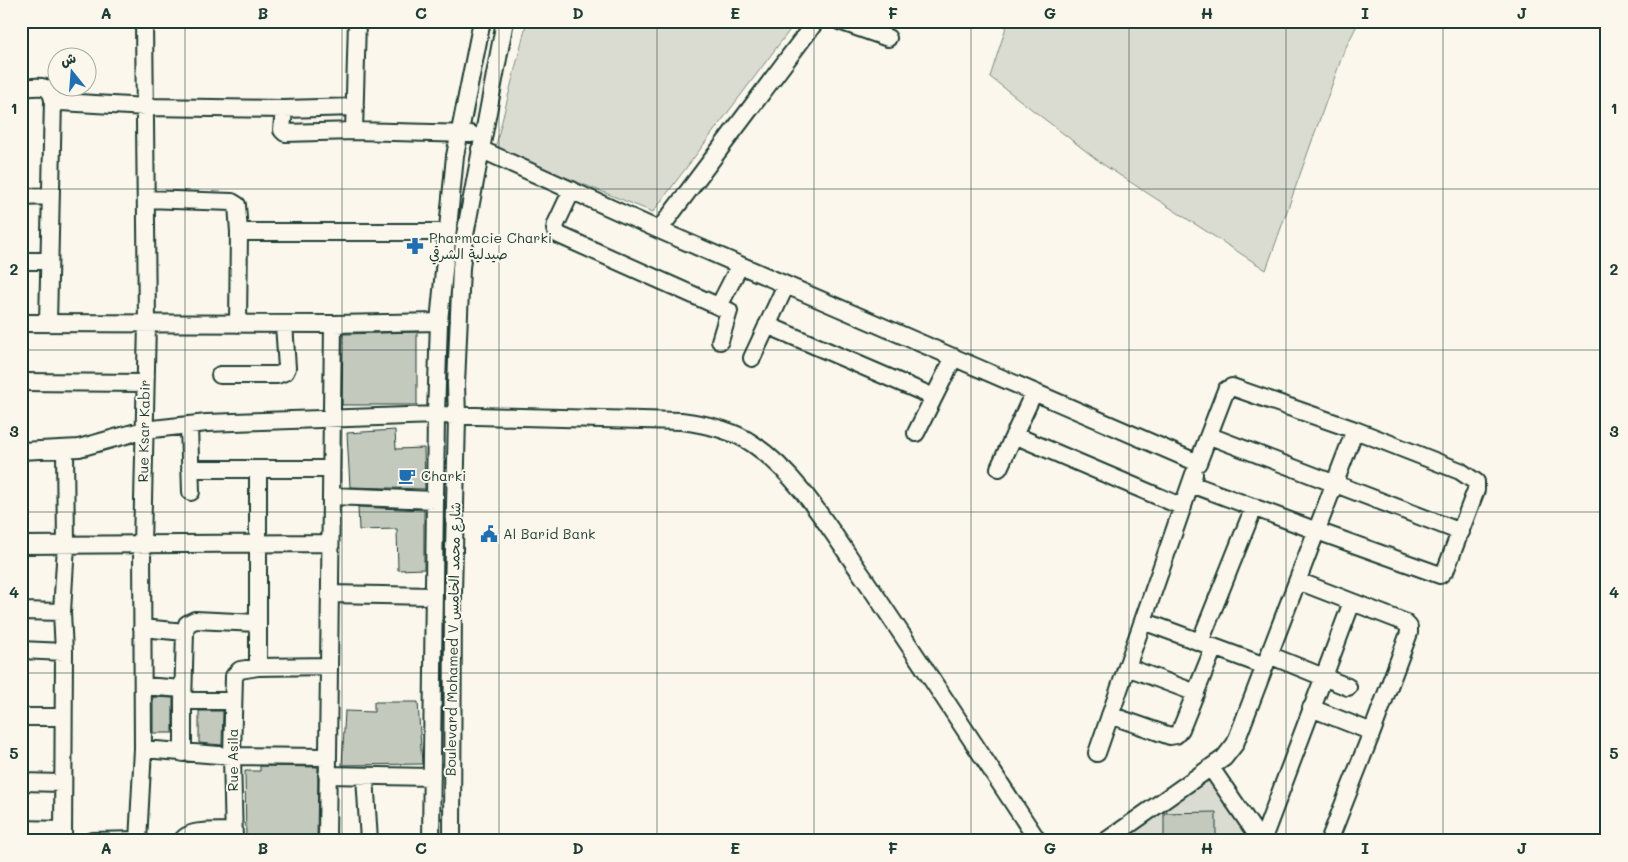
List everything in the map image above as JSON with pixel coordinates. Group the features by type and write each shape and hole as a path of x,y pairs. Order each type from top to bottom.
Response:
{"street":[{"name":"Rue Ksar Kabir","path":"138,840 143,749 142,545 147,323 144,21"},
{"path":"354,131 357,21"},
{"name":"Boulevard Mohamed V شارع محمد الخامس","path":"431,841 433,596 439,322 455,156 482,21"},
{"name":"Boulevard Mohamed V شارع محمد الخامس","path":"452,841 456,384 461,268 465,234 505,21"},
{"path":"659,230 816,21"},
{"path":"839,21 867,26 888,38"},
{"path":"21,88 46,87 51,91 53,100 48,323"},
{"path":"53,100 146,107 284,109 355,107"},
{"path":"284,109 282,130 285,133 354,131 460,133 482,142 572,190 659,230 1198,463"},
{"path":"572,190 556,224 555,230 559,235 730,312 720,341"},
{"path":"21,197 50,196"},
{"path":"146,199 235,202 238,208 239,232 238,324"},
{"path":"239,232 447,232"},
{"path":"21,261 48,261"},
{"path":"719,306 740,265"},
{"path":"752,358 786,284"},
{"path":"21,323 333,324 439,322"},
{"path":"220,375 277,375 285,372 287,368 284,324"},
{"path":"327,841 333,324"},
{"path":"767,325 934,397"},
{"path":"916,433 954,357"},
{"path":"21,382 145,383"},
{"path":"1096,753 1198,463 1210,436 1226,390 1232,387 1355,430 1460,471 1476,482 1476,490 1446,569 1440,575 1191,484"},
{"path":"999,468 1034,392"},
{"path":"21,451 65,450 144,430 207,423 436,415 681,421 700,423 719,429 752,444 788,475 819,513 896,625 1038,841"},
{"path":"190,425 191,492"},
{"path":"1110,840 1211,768 1224,758 1235,744 1355,430"},
{"path":"1014,435 1183,507"},
{"path":"1210,436 1461,532"},
{"path":"21,829 63,835 64,652 62,612 66,545 65,450"},
{"path":"190,469 331,469"},
{"path":"258,469 258,667 329,666"},
{"path":"331,496 435,500"},
{"path":"1110,715 1173,736 1181,729 1196,693 1207,645 1254,508"},
{"path":"21,545 330,543"},
{"path":"1298,581 1404,622 1409,627 1410,633 1328,841"},
{"path":"330,594 433,596"},
{"path":"1261,841 1352,602"},
{"path":"21,611 62,612"},
{"path":"183,753 185,632 188,622 195,620 257,623"},
{"path":"1143,621 1207,645 1323,677 1348,687"},
{"path":"142,628 185,632"},
{"path":"21,650 64,652"},
{"name":"Rue Asila","path":"233,836 232,756 234,679 236,673 240,670 258,667"},
{"path":"1127,667 1196,693"},
{"path":"143,686 183,695 233,701"},
{"path":"1311,708 1372,732"},
{"path":"21,717 63,717"},
{"path":"143,749 232,756 328,757"},
{"path":"1211,768 1261,841"},
{"path":"328,775 432,777"},
{"path":"364,776 369,841"},
{"path":"21,782 62,783"},
{"path":"182,841 184,837 193,833 233,836"},
{"path":"92,841 138,840"}],"shaded area":[{"path":"527,21 792,21 795,23 653,212 495,149"},
{"path":"1008,21 1359,21 1344,51 1266,270 1104,165 990,77"},
{"path":"1211,776 1255,841 1120,841"}],"building":[{"path":"417,332 417,405 342,405 343,334"},
{"path":"395,430 396,449 424,448 425,489 350,487 347,433"},
{"path":"358,507 424,510 424,569 398,570 397,529 359,530"},
{"path":"153,697 173,698 173,733 153,733"},
{"path":"374,702 418,702 422,764 342,765 345,711 374,712"},
{"path":"199,711 223,711 222,745 199,743"},
{"path":"260,766 318,767 317,841 246,841 245,771 260,771"},
{"path":"1216,812 1216,841 1164,841 1164,813"}],"place":[{"name":"Pharmacie Charki صيدلية الشرقي","path":"415,246"},
{"name":"Charki","path":"407,476"},
{"name":"Al Barid Bank","path":"489,534"}]}
